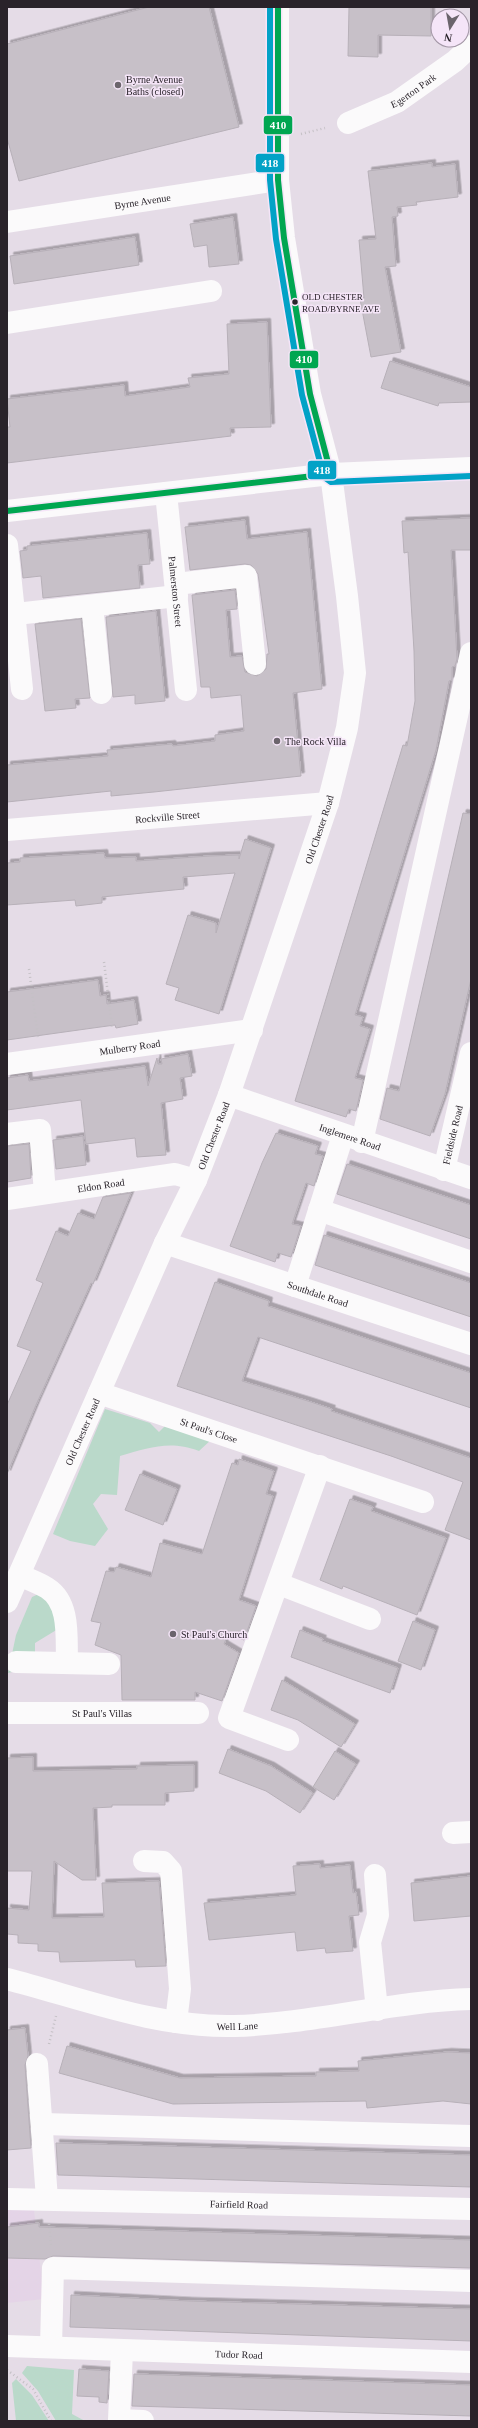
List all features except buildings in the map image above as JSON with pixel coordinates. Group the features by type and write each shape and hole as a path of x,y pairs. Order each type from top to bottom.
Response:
{"street":[{"name":"Old Chester Road","path":"7,1602 165,1243 196,1180 229,1096 328,802 347,728 355,673 331,474 310,394 284,238 278,180 278,7"},
{"name":"Egerton Park","path":"348,123 397,102 455,61 471,46"},
{"name":"Byrne Avenue","path":"7,222 278,180"},
{"path":"7,323 211,291"},
{"path":"7,511 331,474 471,468"},
{"name":"Palmerston Street","path":"166,493 186,690"},
{"path":"7,545 11,615 22,689"},
{"path":"11,615 92,606 246,576 256,664"},
{"path":"92,606 101,693"},
{"path":"294,1286 319,1210 352,1138 471,653"},
{"name":"Rockville Street","path":"7,830 328,802"},
{"name":"Mulberry Road","path":"7,1064 252,1030"},
{"name":"Fieldside Road","path":"444,1170 466,1095 471,1053"},
{"name":"Inglemere Road","path":"229,1096 471,1178"},
{"path":"7,1134 40,1130 45,1193"},
{"name":"Eldon Road","path":"7,1199 175,1174 196,1180"},
{"path":"319,1210 471,1262"},
{"name":"Southdale Road","path":"165,1243 471,1344"},
{"name":"St Paul's Close","path":"99,1393 320,1466 423,1502"},
{"path":"288,1740 229,1718 279,1584 320,1466"},
{"path":"19,1575 48,1588 60,1601 65,1615 67,1662"},
{"path":"279,1584 370,1619"},
{"path":"16,1662 109,1664"},
{"name":"St Paul's Villas","path":"7,1713 198,1713"},
{"path":"144,1860 163,1862 171,1871 180,1989 176,2022"},
{"path":"376,1875 378,1915 370,1942 377,2010"},
{"name":"Well Lane","path":"7,1979 140,2015 176,2022 233,2026 281,2023 471,1999"},
{"path":"37,2064 47,2199"},
{"path":"42,2124 471,2136"},
{"name":"Fairfield Road","path":"7,2198 471,2209"},
{"path":"51,2347 53,2268 471,2281"},
{"name":"Tudor Road","path":"7,2346 471,2362"},
{"path":"122,2350 119,2420 143,2421"}],"path":[{"path":"277,139 348,123"},
{"path":"104,962 115,1049"},
{"path":"29,969 41,1060"},
{"path":"37,2064 45,2057 62,1993"},
{"path":"47,2199 53,2268"},
{"path":"7,2370 33,2389 51,2421"}],"shaded area":[{"path":"7,2209 34,2210 44,2299 7,2303"}],"green space":[{"path":"105,1409 150,1423 159,1432 167,1424 212,1439 199,1451 178,1446 159,1446 120,1456 117,1495 101,1494 93,1504 108,1529 95,1546 70,1541 53,1534"},
{"path":"54,1587 58,1629 35,1643 35,1661 20,1670 8,1673 16,1635 32,1597"},
{"path":"27,2366 74,2370 72,2414 85,2421 56,2421 38,2391 22,2373"},
{"path":"16,2379 32,2395 49,2421 16,2421 12,2383"}],"transit line":[{"name":"418","path":"270,7 270,180 276,239 302,395 324,477 331,482 471,476"},
{"name":"410","path":"278,7 278,180 284,238 310,394 331,474"},
{"name":"410","path":"7,511 331,474"}],"place":[{"name":"Byrne Avenue Baths (closed)","path":"118,85"},
{"name":"OLD CHESTER ROAD/BYRNE AVE","path":"295,302"},
{"name":"The Rock Villa","path":"277,741"},
{"name":"St Paul's Church","path":"173,1634"}]}
